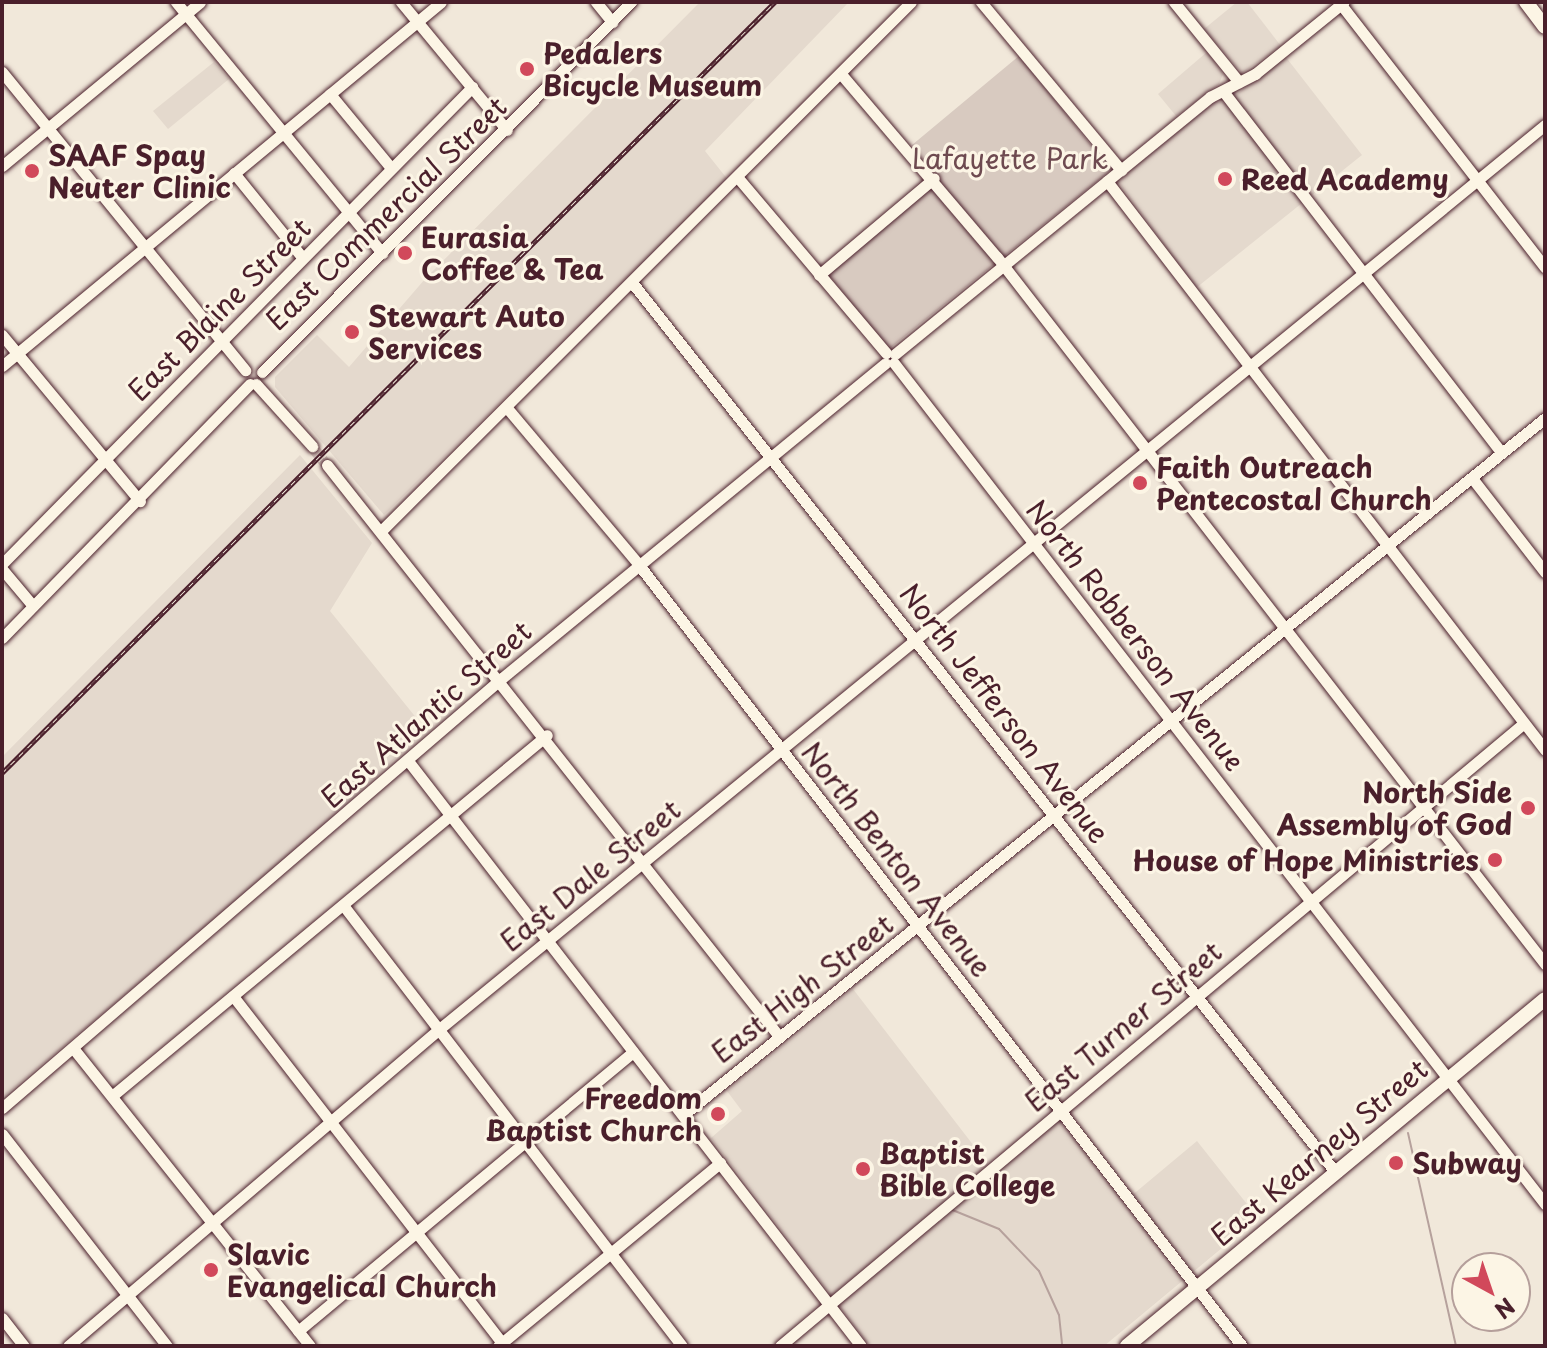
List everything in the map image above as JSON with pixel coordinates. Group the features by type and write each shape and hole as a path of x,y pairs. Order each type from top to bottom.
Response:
{"main road":[{"path":"1526,2 1545,27"},
{"name":"East Kearney Street","path":"1127,1346 1545,999"}],"street":[{"path":"176,2 382,253"},
{"path":"2,166 200,2"},
{"path":"401,2 507,130"},
{"path":"2,366 441,2"},
{"path":"596,2 612,22"},
{"name":"East Commercial Street","path":"2,638 140,501 252,377 507,130 631,2"},
{"path":"381,531 634,285 911,2"},
{"path":"981,2 1121,170"},
{"path":"1174,2 1242,80 1237,109"},
{"path":"1341,3 1545,268"},
{"name":"East Atlantic Street","path":"2,1108 409,762 502,678 774,453 1107,181 1341,3"},
{"path":"2,72 312,446"},
{"path":"841,74 934,178 1147,448 1545,964"},
{"name":"East Blaine Street","path":"2,566 472,87"},
{"path":"1223,91 1502,453"},
{"path":"330,94 391,168"},
{"name":"East Dale Street","path":"68,1346 329,1120 1545,125"},
{"path":"234,173 302,257"},
{"path":"819,275 934,178"},
{"name":"North Robberson Avenue","path":"739,179 890,358 1545,1204"},
{"path":"1107,181 1545,750"},
{"name":"North Jefferson Avenue","path":"634,285 774,453 1336,1173"},
{"path":"2,335 140,501"},
{"name":"North Benton Avenue","path":"507,408 639,565 1242,1346"},
{"name":"East High Street","path":"683,1115 778,1035 1057,819 1545,418"},
{"path":"327,465 502,678 778,1035"},
{"path":"1472,478 1545,572"},
{"path":"2,566 33,606"},
{"name":"East Turner Street","path":"780,1346 1524,723"},
{"path":"112,1096 547,735"},
{"path":"409,762 861,1346"},
{"path":"343,905 682,1346"},
{"path":"233,996 501,1345 720,1163"},
{"path":"73,1048 310,1346"},
{"path":"298,1331 633,1052"},
{"path":"2,1134 167,1346"},
{"path":"2,1318 24,1346"}],"shaded area":[{"path":"700,2 849,2 705,151 729,181 384,515 275,387 275,377 317,335 349,367 425,279"},
{"path":"1237,2 1247,2 1281,46 1242,73 1204,29"},
{"path":"1207,52 1223,74 1219,84 1176,116 1158,94"},
{"name":"Reed Academy","path":"1285,56 1362,155 1196,288 1117,180 1212,101 1226,103"},
{"path":"214,62 229,79 168,129 153,111"},
{"path":"300,455 372,543 330,611 426,730 303,845 3,1097 2,757"},
{"name":"Baptist Bible College","path":"853,989 994,1172 1060,1120 1124,1202 1197,1141 1258,1218 1104,1346 870,1346 711,1138 742,1111 727,1091"}],"green space":[{"name":"Lafayette Park","path":"1019,56 1111,170 889,349 828,274 937,182 912,145"}],"waterway":[{"path":"1387,1097 1391,1105"},
{"path":"1408,1133 1456,1346"},
{"path":"950,1209 999,1229 1039,1271 1059,1315 1062,1346"}],"tunnel":[{"path":"312,446 327,465"}],"railway":[{"path":"2,773 775,2"}],"place":[{"name":"Pedalers Bicycle Museum","path":"527,69"},
{"name":"SAAF Spay Neuter Clinic","path":"32,171"},
{"name":"Reed Academy","path":"1225,179"},
{"name":"Eurasia Coffee & Tea","path":"405,253"},
{"name":"Stewart Auto Services","path":"352,332"},
{"name":"Faith Outreach Pentecostal Church","path":"1140,483"},
{"name":"North Side Assembly of God","path":"1528,808"},
{"name":"House of Hope Ministries","path":"1495,860"},
{"name":"Freedom Baptist Church","path":"718,1114"},
{"name":"Subway","path":"1396,1163"},
{"name":"Baptist Bible College","path":"863,1169"},
{"name":"Slavic Evangelical Church","path":"211,1270"}]}
